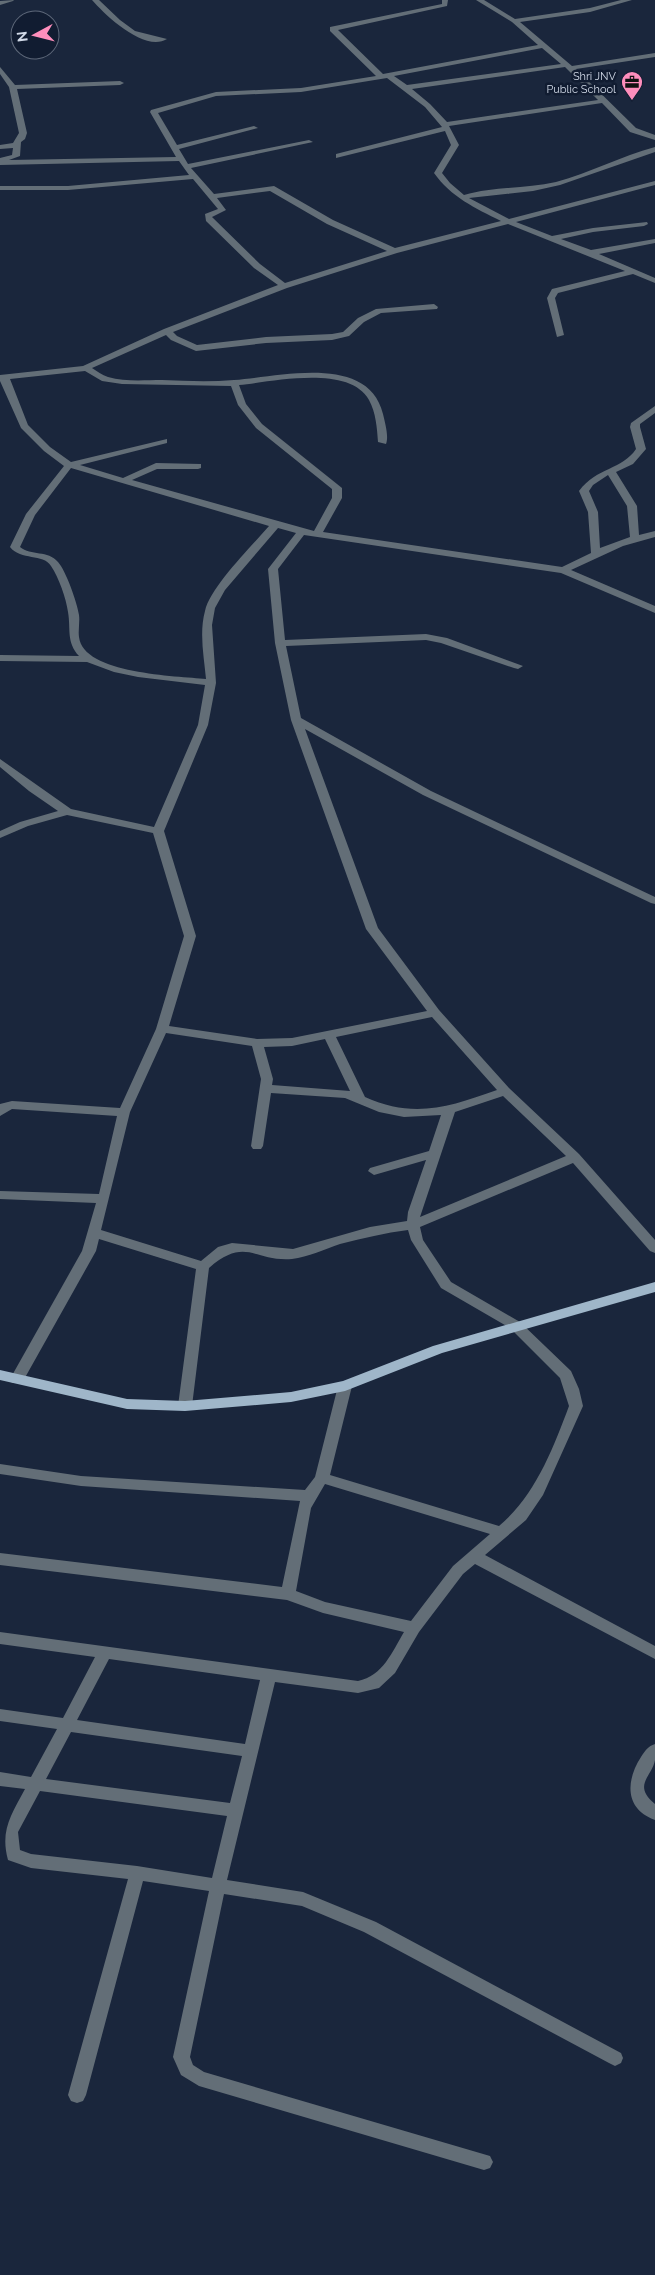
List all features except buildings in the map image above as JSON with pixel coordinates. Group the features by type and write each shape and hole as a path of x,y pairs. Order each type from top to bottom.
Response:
{"main road":[{"path":"0,1375 127,1404 185,1406 290,1396 345,1386 438,1349 515,1325 655,1287"}],"street":[{"path":"0,3 11,0"},
{"path":"95,0 134,35 147,39 163,39"},
{"path":"445,0 445,5 333,29 385,76 435,112 447,126 455,145 454,151 438,173 445,183 464,197 508,220 655,281"},
{"path":"479,0 514,20 569,67 633,130 655,138"},
{"path":"514,20 590,10 629,0"},
{"path":"284,286 257,266 209,218 208,216 222,210 213,196 193,177 180,159 154,112 216,94 301,90 544,46"},
{"path":"404,88 655,55"},
{"path":"0,69 13,87 23,133 17,145 16,156 0,162"},
{"path":"13,87 120,83"},
{"path":"339,156 447,126 603,101"},
{"path":"174,148 254,128"},
{"path":"186,167 309,142"},
{"path":"0,147 17,145"},
{"path":"464,197 486,190 526,190 553,185 598,172 655,149"},
{"path":"0,162 180,159"},
{"path":"0,188 68,188 193,177"},
{"path":"655,183 394,251 284,286 167,330 86,368 3,378 24,426 47,449 69,465 302,532 563,570 655,610"},
{"path":"213,196 271,188 330,222 394,251"},
{"path":"551,239 592,230 644,224"},
{"path":"590,253 655,241"},
{"path":"560,335 551,298 555,291 632,272"},
{"path":"167,330 174,338 196,348 266,340 332,337 346,334 361,320 379,311 434,307"},
{"path":"86,368 104,379 129,382 234,383 298,376 348,381 361,388 372,398 380,420 383,442"},
{"path":"234,383 247,414 259,426 337,488 337,498 318,534"},
{"path":"596,553 593,512 584,491 587,486 610,470 631,462 638,456 641,449 635,428 636,423 655,409"},
{"path":"164,440 69,465 31,514 15,547 18,551 49,559 55,564 72,609 74,640 78,650 87,659 101,666 127,672 211,683"},
{"path":"123,481 156,466 198,466"},
{"path":"610,470 632,506 635,538"},
{"path":"17,1379 89,1251 104,1199 124,1112 162,1029 190,936 158,831 203,725 211,683 207,625 210,608 220,589 275,525"},
{"path":"302,532 273,569 280,643 296,720 372,929 435,1013 505,1091 575,1157 655,1248"},
{"path":"563,570 596,553 635,538 655,534"},
{"path":"280,643 426,637 442,640 518,666"},
{"path":"0,658 87,659"},
{"path":"296,720 427,793 655,901"},
{"path":"0,762 33,789 68,812 158,831"},
{"path":"0,835 24,824 68,812"},
{"path":"162,1029 257,1044 292,1042 435,1013"},
{"path":"329,1035 359,1097"},
{"path":"257,1044 267,1079 257,1146"},
{"path":"265,1089 334,1092 359,1097 376,1107 403,1114 449,1111 505,1091"},
{"path":"0,1112 5,1106 12,1105 124,1112"},
{"path":"0,1638 358,1687 374,1684 390,1669 414,1628 458,1570 500,1532 521,1516 538,1491 576,1406 566,1375 515,1325 446,1285 417,1240 413,1225 414,1212 449,1111"},
{"path":"374,1171 434,1154"},
{"path":"185,1406 203,1266 228,1248 281,1255 293,1254 370,1231 413,1225 575,1157"},
{"path":"0,1196 104,1199"},
{"path":"95,1233 203,1266"},
{"path":"288,1594 304,1508 309,1496 322,1478 345,1386"},
{"path":"0,1469 82,1481 309,1496"},
{"path":"322,1478 500,1532"},
{"path":"473,1556 655,1653"},
{"path":"0,1559 288,1594 324,1607 414,1628"},
{"path":"105,1653 10,1832 10,1845 14,1855 31,1861 137,1874 303,1899 370,1927 615,2058"},
{"path":"269,1675 218,1886 180,2057 187,2070 199,2078 484,2162"},
{"path":"0,1715 251,1750"},
{"path":"655,1750 638,1772 636,1789 645,1806 655,1814"},
{"path":"0,1780 236,1811"},
{"path":"77,2095 137,1874"}],"place":[{"name":"Shri JNV Public School","path":"632,101"}]}
